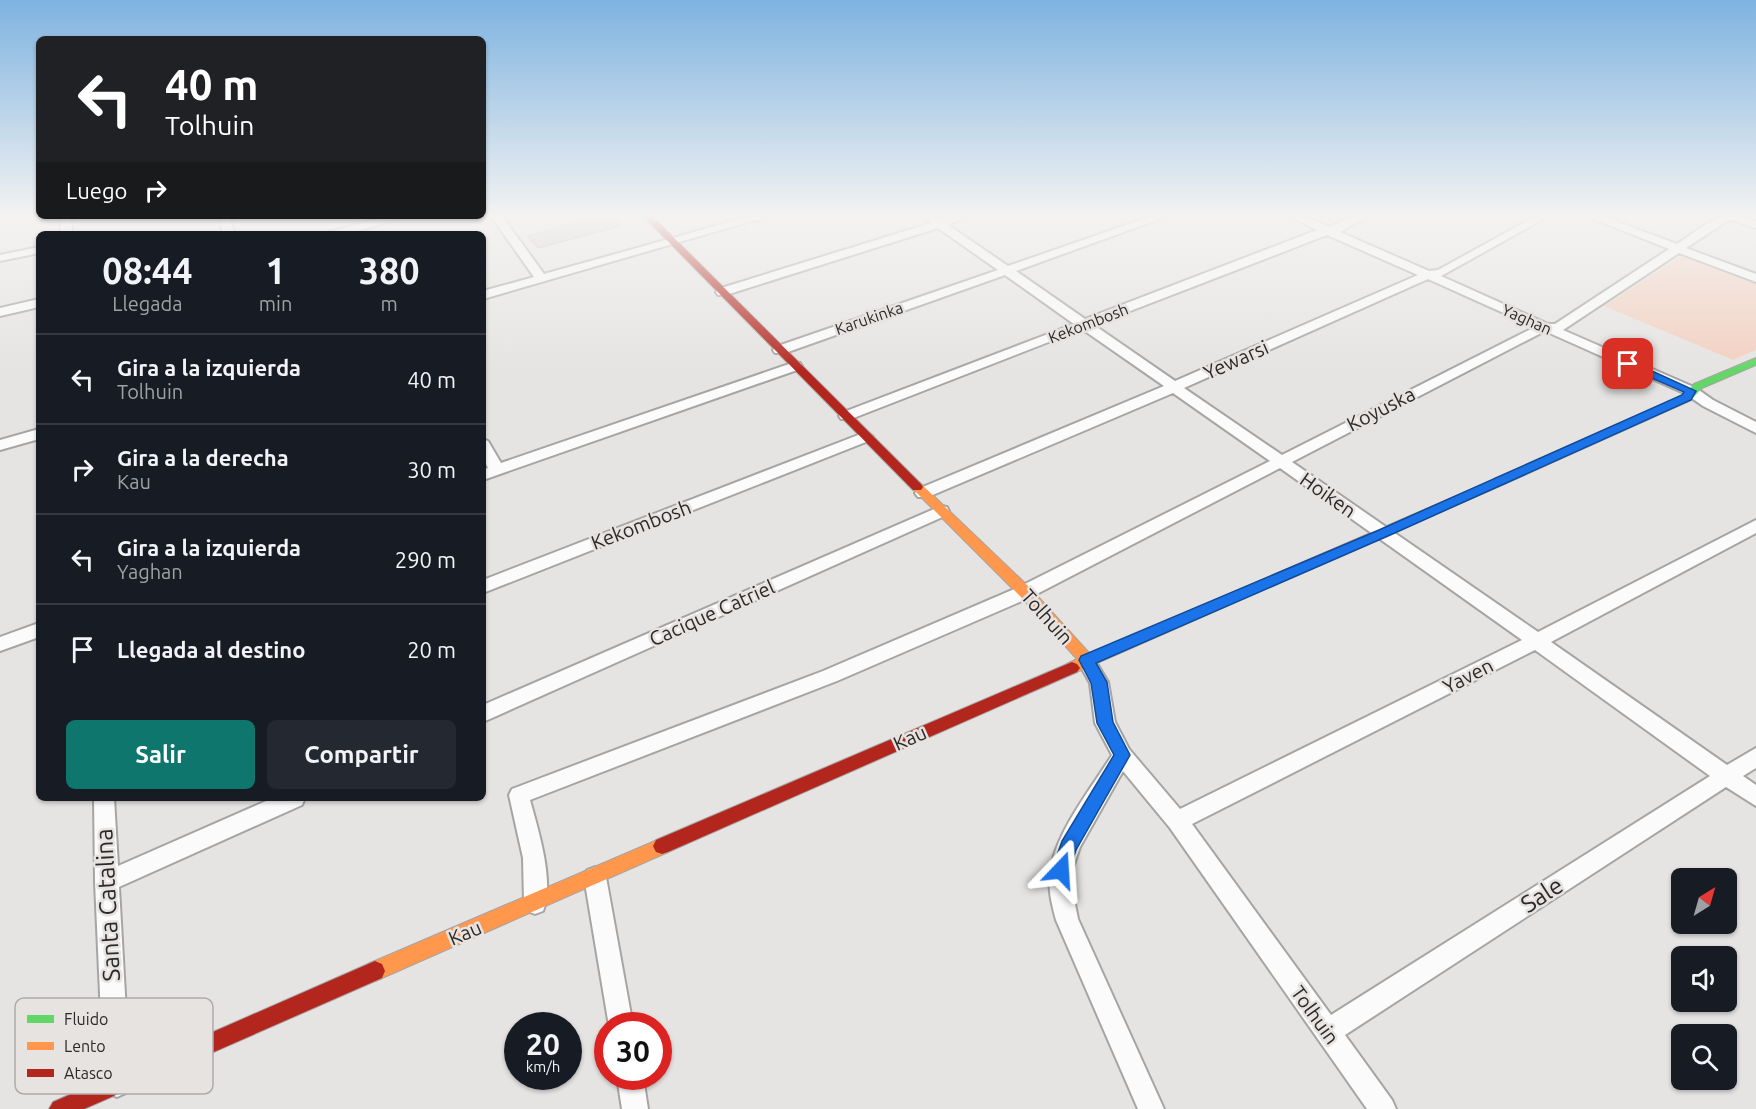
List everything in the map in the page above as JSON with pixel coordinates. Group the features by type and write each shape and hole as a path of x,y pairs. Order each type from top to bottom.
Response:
{"street":[{"path":"534,268 541,278"},
{"path":"486,294 579,268"},
{"name":"Tolhuin","path":"698,268 940,511 1025,592 1086,660 1099,682 1105,723 1122,755 1177,821 1383,1109"},
{"path":"722,292 793,268"},
{"name":"Hoiken","path":"1003,268 1384,533 1756,797"},
{"name":"Karukinka","path":"780,350 1013,268"},
{"name":"Kekombosh","path":"846,417 1231,268"},
{"name":"Yaghan","path":"1413,268 1690,391 1756,428"},
{"name":"Yewarsi","path":"923,493 1174,387 1428,274 1441,273 1450,268"},
{"name":"Koyuska","path":"535,903 534,858 519,795 830,676 1025,592 1544,327 1558,328 1649,268"},
{"path":"1728,268 1756,278"},
{"path":"0,312 36,304"},
{"name":"Kau","path":"213,1042 1086,660 1384,533 1687,398 1690,391 1698,386 1756,361"},
{"path":"486,456 490,472 795,366"},
{"path":"0,446 36,435"},
{"name":"Kekombosh","path":"486,586 866,437"},
{"name":"Cacique Catriel","path":"486,713 940,511"},
{"name":"Yaven","path":"1177,821 1537,641 1756,526"},
{"path":"0,644 36,631"},
{"path":"1122,755 1068,847 1061,870 1060,892 1067,920 1151,1109"},
{"name":"Sale","path":"1327,1032 1756,757"},
{"name":"Santa Catalina","path":"104,801 112,998"},
{"path":"106,882 288,801"},
{"path":"595,877 619,1012"},
{"path":"632,1090 635,1109"},
{"name":"Kau","path":"60,1109 94,1094"}],"shaded area":[{"path":"1663,268 1721,268 1756,281 1756,350 1733,360 1604,306"}],"traffic: fast":[{"path":"1498,482 1687,398 1698,386 1756,361"}],"traffic: slow":[{"path":"1072,668 1498,482"},
{"path":"917,487 1025,592 1086,660"},
{"path":"375,971 662,846"}],"traffic: jam":[{"path":"699,268 917,487"},
{"path":"662,846 1072,668"},
{"path":"213,1042 375,971"},
{"path":"60,1109 94,1094"}],"route":[{"path":"1061,870 1068,847 1122,755 1105,723 1096,673 1086,660 1384,533 1687,398 1690,391 1628,364"}]}
